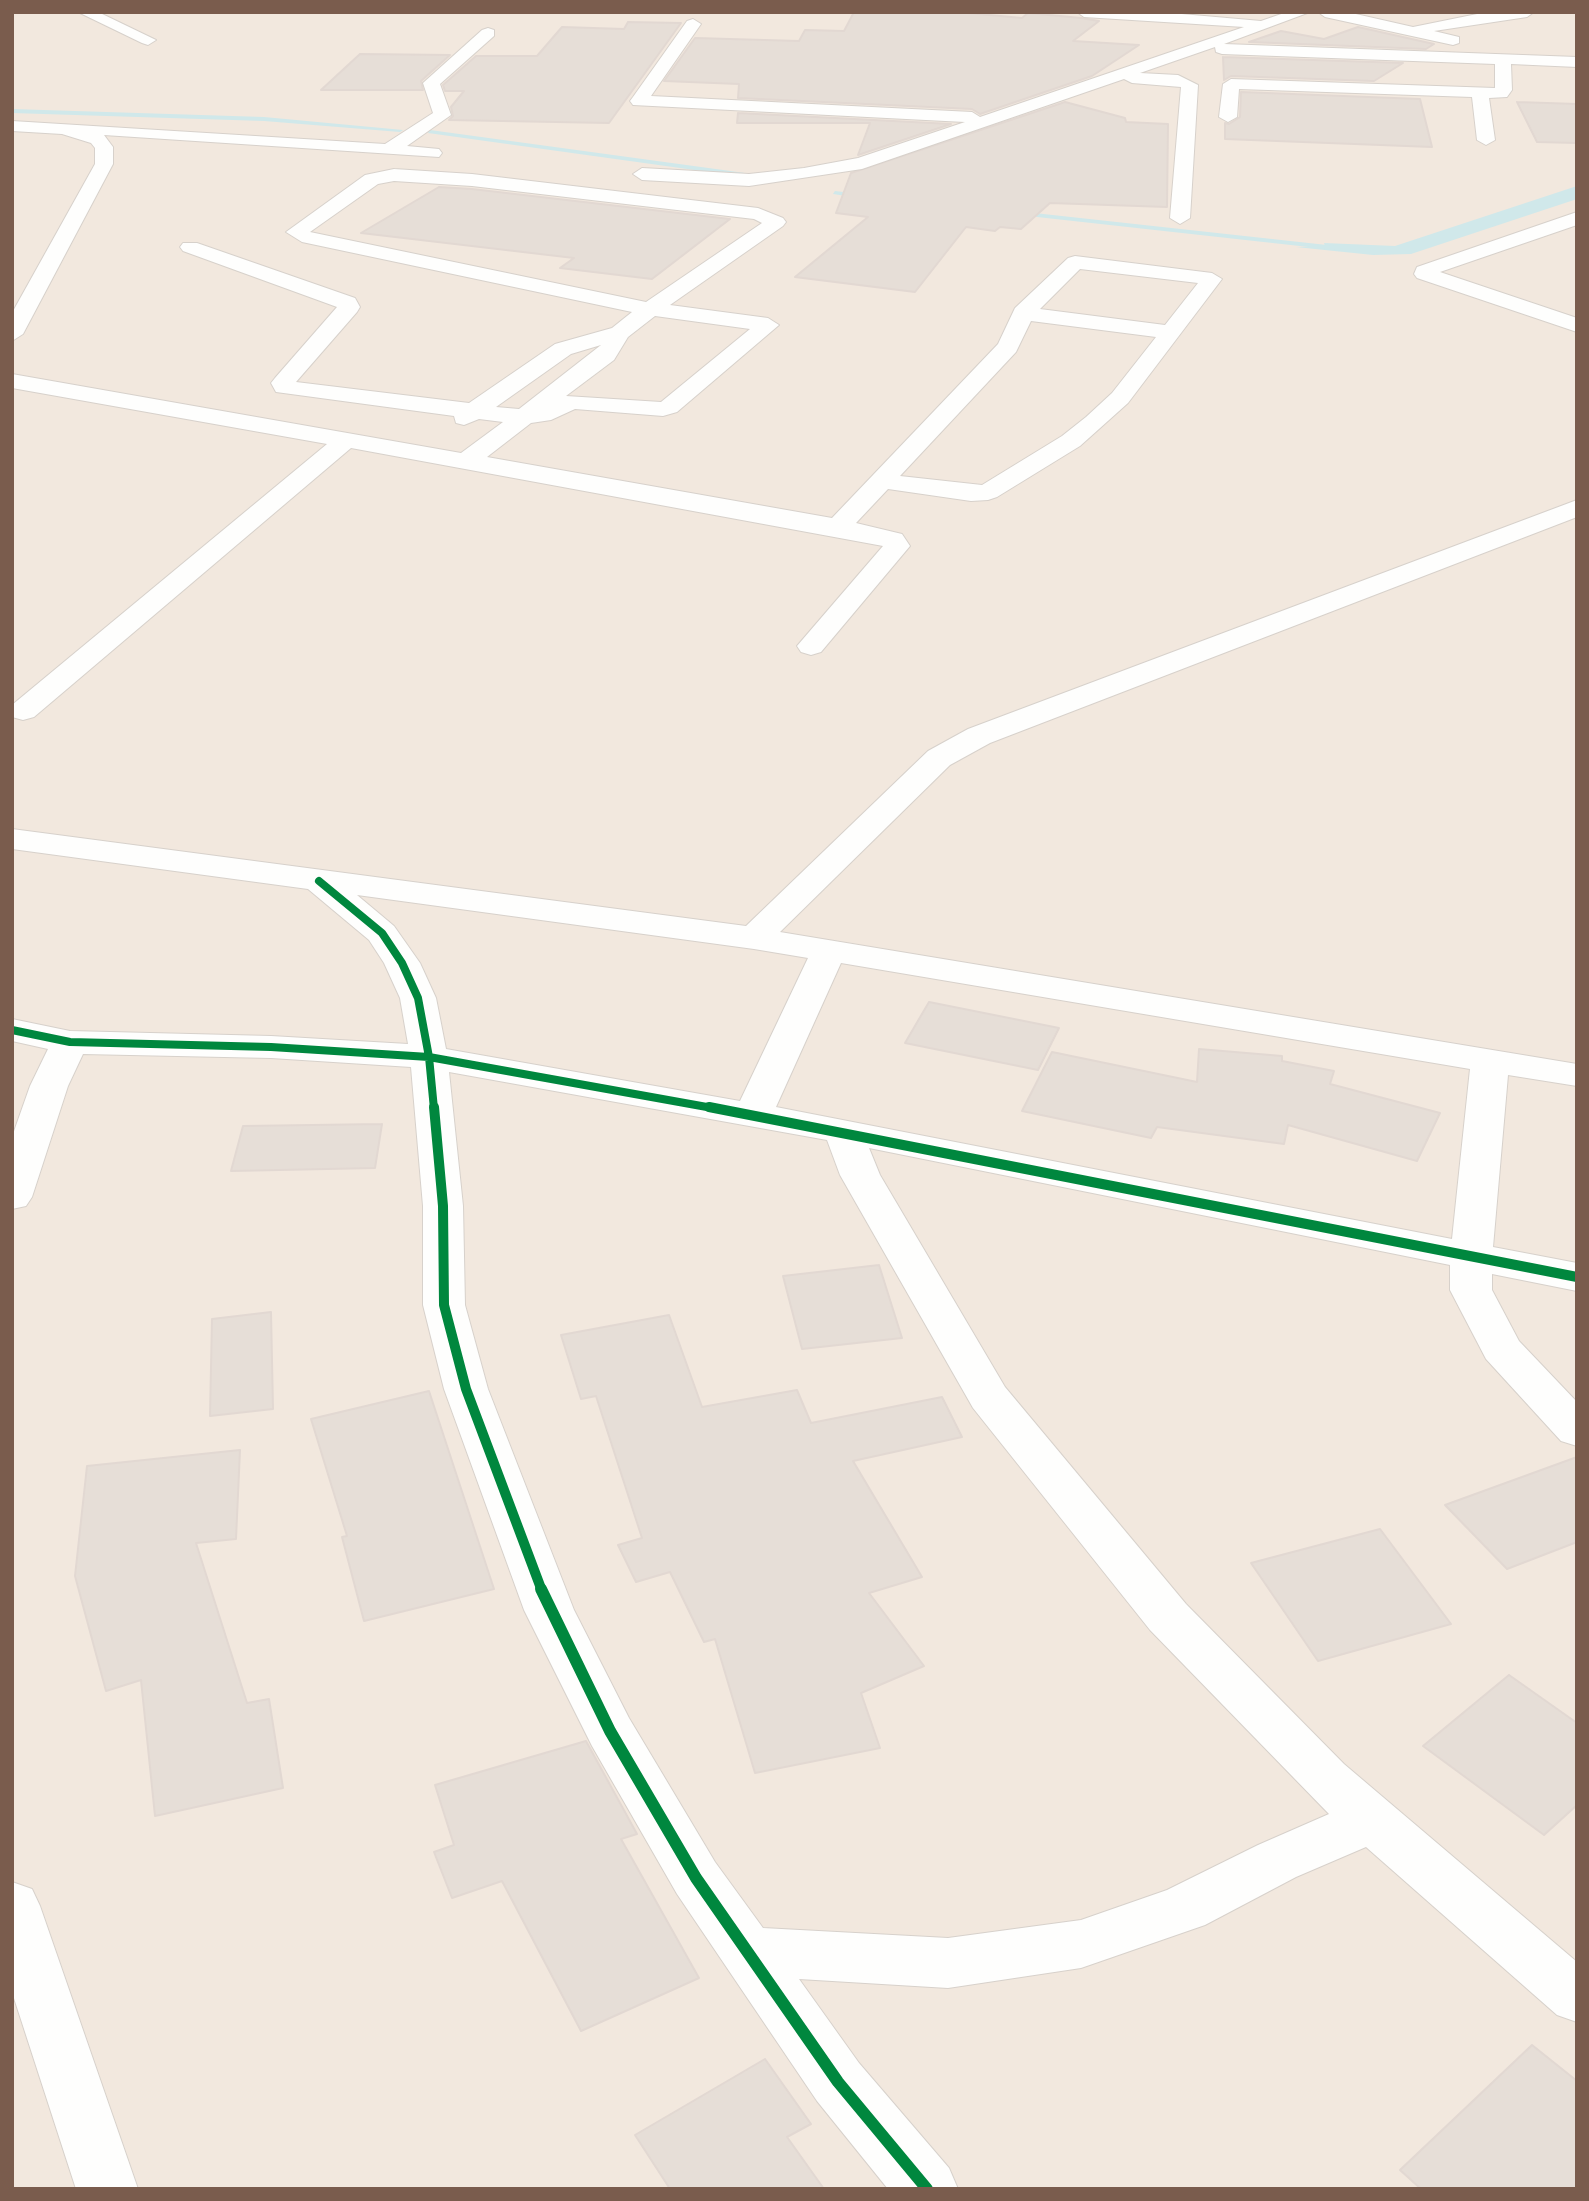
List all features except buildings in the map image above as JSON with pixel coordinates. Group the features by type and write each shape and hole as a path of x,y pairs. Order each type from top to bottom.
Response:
{"street":[{"path":"85,12 148,40"},
{"path":"1084,12 1270,24"},
{"path":"618,172 721,181 804,174 884,157 1303,12"},
{"path":"1325,12 1555,61"},
{"path":"1413,31 1469,19 1527,12"},
{"path":"693,24 639,101 992,118"},
{"path":"390,149 442,115 431,83 488,33"},
{"path":"1200,48 1577,62"},
{"path":"1228,117 1231,84 1480,93 1504,90 1503,59"},
{"path":"1116,77 1178,80 1189,85 1180,218"},
{"path":"1480,93 1486,140"},
{"path":"12,126 453,155"},
{"path":"12,334 20,307 104,164 104,147 97,139 64,128"},
{"path":"190,247 346,303 349,307 283,383 284,387 523,417 544,415 572,402 669,407 768,326 650,309 316,239 296,232 372,179 394,175 472,180 744,212 774,219 776,222 772,226 650,309 620,333 607,355 523,417 465,462"},
{"path":"1577,218 1424,271 1424,274 1577,325"},
{"path":"838,527 1014,336 1023,313 1044,290 1080,261 1212,279 1120,398 1096,422 988,492 971,493 882,481"},
{"path":"1044,290 1070,294"},
{"path":"1163,307 1189,310"},
{"path":"1023,313 1171,332"},
{"path":"410,452 474,412 564,349 620,333"},
{"path":"1014,336 1042,340"},
{"path":"1123,353 1151,357"},
{"path":"12,381 885,536 897,546 811,646"},
{"path":"23,711 345,441"},
{"path":"754,938 939,758 978,736 1577,508"},
{"path":"12,839 754,938 1577,1075"},
{"path":"319,881 382,933 402,963 418,998 429,1058 443,1206 444,1305 466,1390 549,1610 610,1731 696,1878 838,2082 927,2189"},
{"path":"753,1115 829,950"},
{"path":"12,1030 71,1042 321,1049 429,1058 843,1130 1471,1258 1577,1277"},
{"path":"12,1196 46,1097 71,1042"},
{"path":"1490,1061 1471,1258 1471,1290 1501,1349 1577,1430"},
{"path":"843,1130 860,1175 989,1396 1168,1617 1325,1779 1577,1997"},
{"path":"747,1952 948,1963 1081,1944 1185,1908 1277,1861 1372,1820"},
{"path":"12,1906 107,2189"}],"shaded area":[{"path":"12,12 1577,12 1577,2189 12,2189"}],"water":[{"path":"1577,186 1577,199 1411,254 1373,255 1296,247 1325,246 1324,243 1395,246"}],"waterway":[{"path":"12,111 264,119 400,130"},
{"path":"430,132 745,175"},
{"path":"835,193 860,196"},
{"path":"1019,213 1336,248"}],"cycle path":[{"path":"319,881 382,933 402,963 418,998 429,1057 443,1206 444,1305 466,1389 549,1610 610,1731 696,1878 838,2082 927,2189"},
{"path":"12,1030 70,1042 271,1047 429,1057 843,1131 1577,1277"}]}
